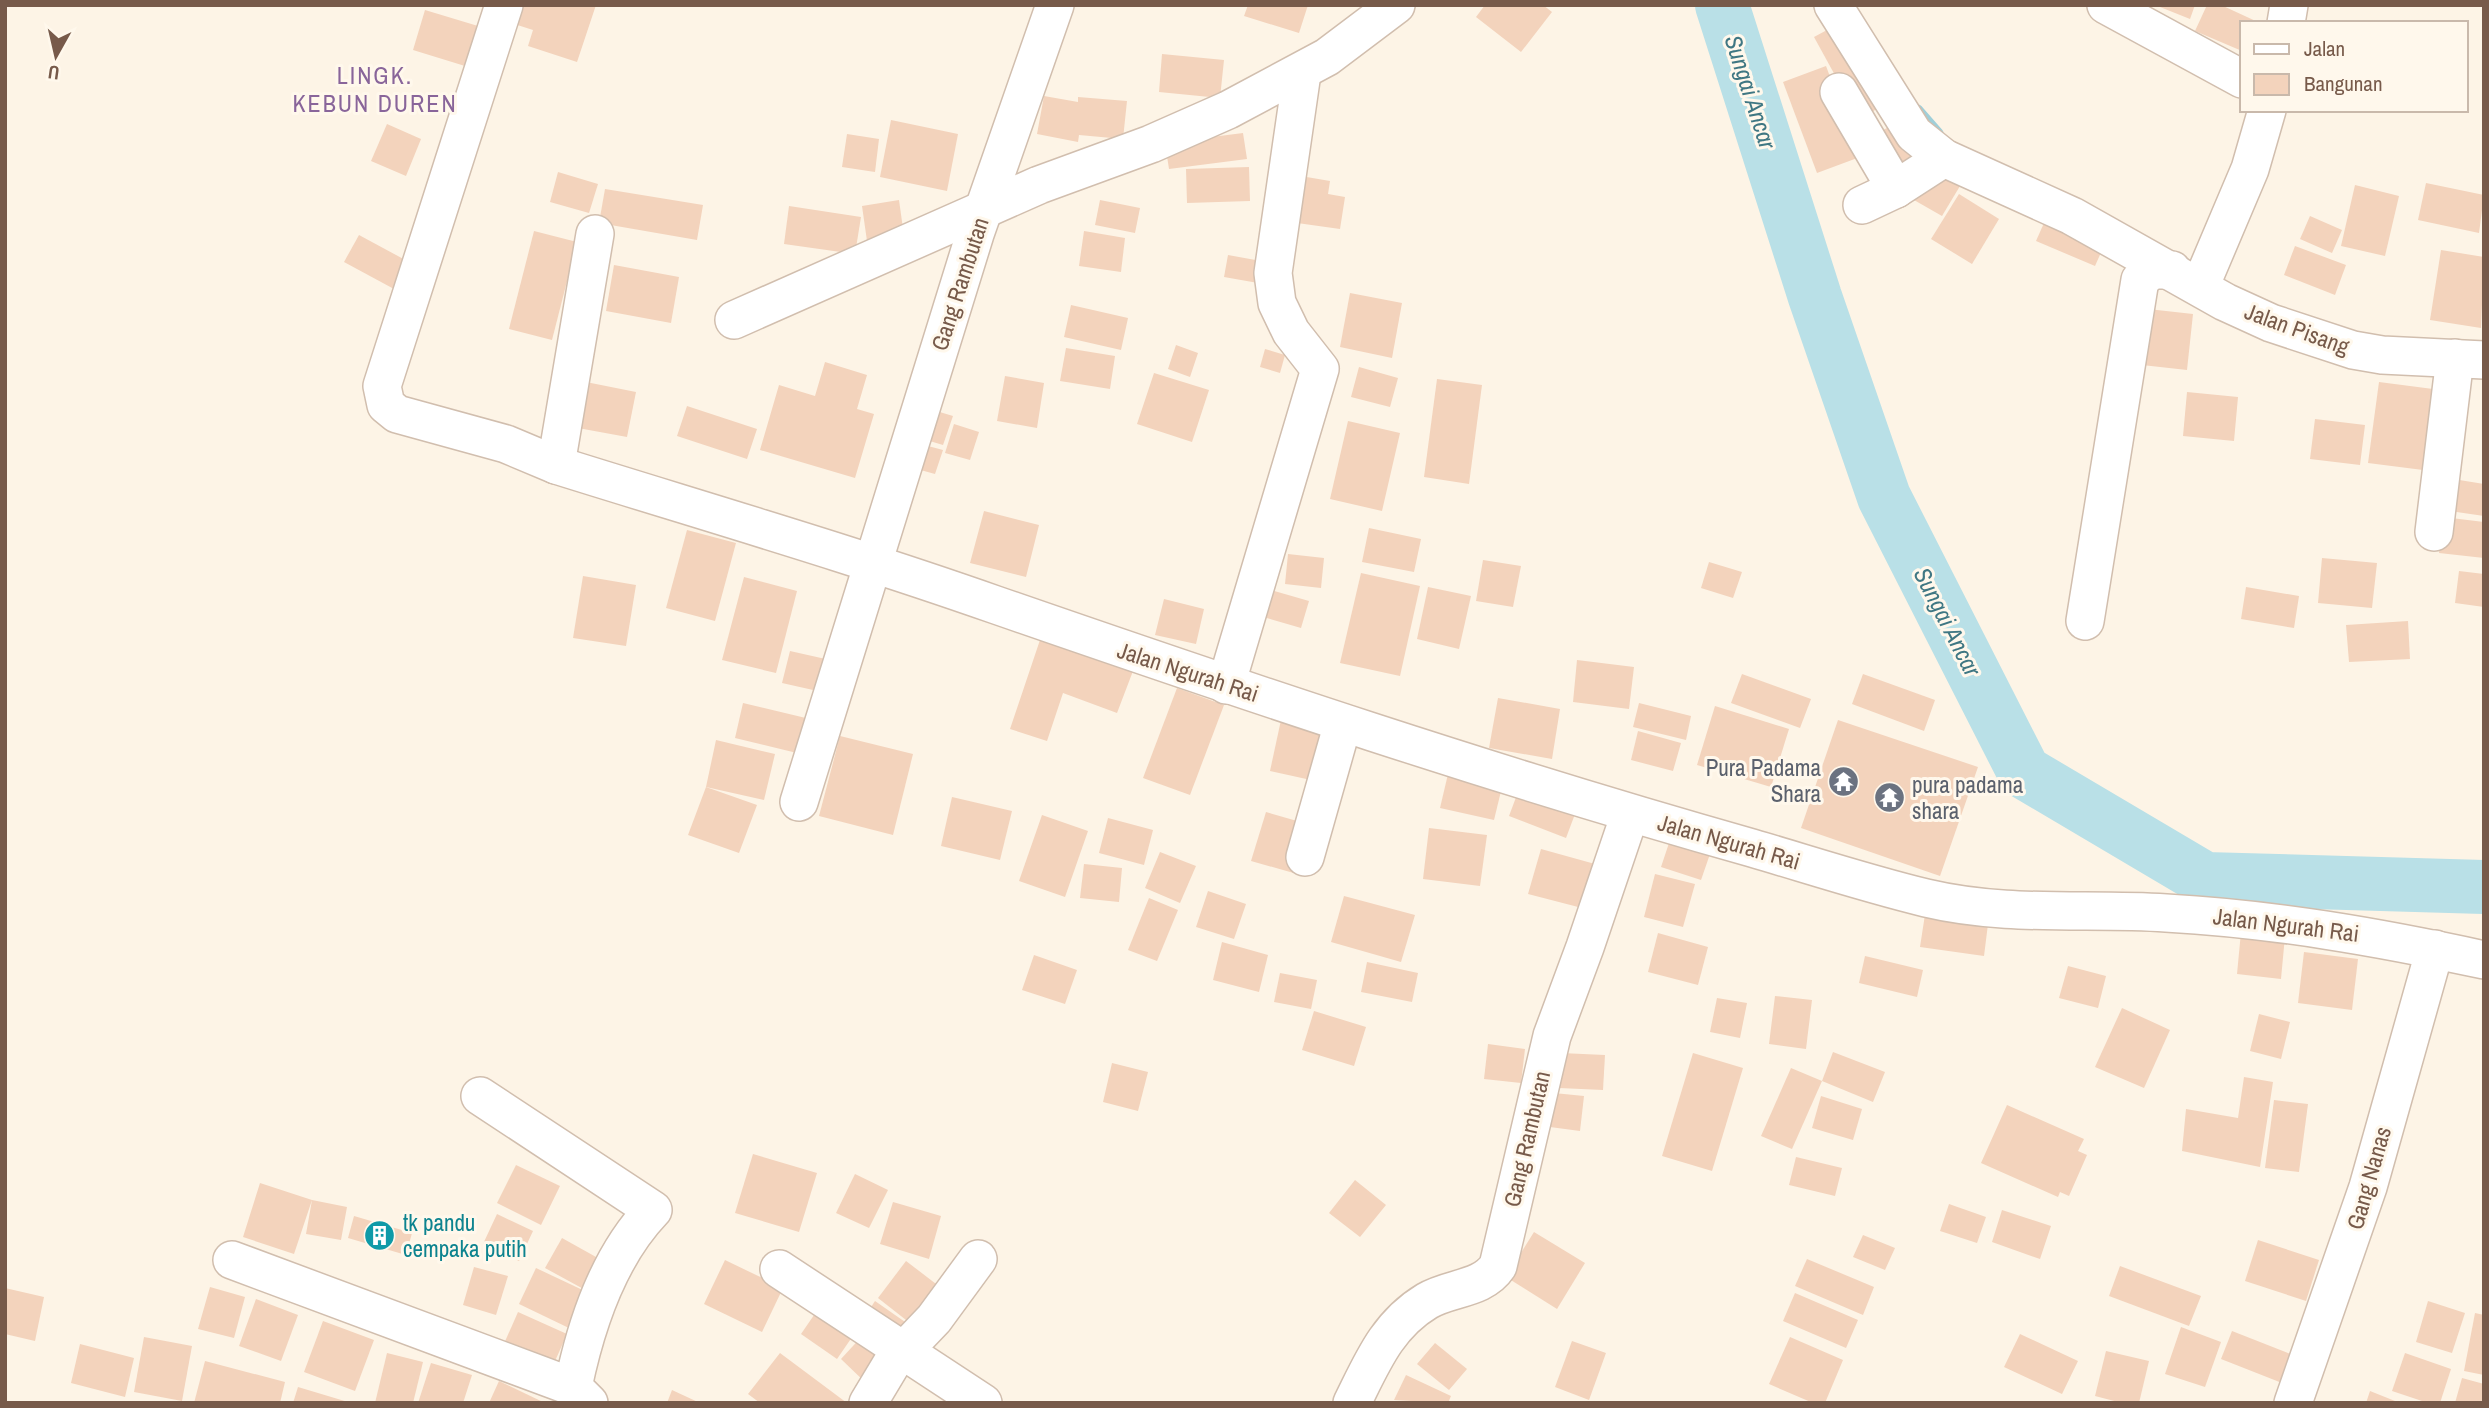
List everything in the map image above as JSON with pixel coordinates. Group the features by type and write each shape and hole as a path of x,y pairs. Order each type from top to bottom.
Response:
{"street":[{"name":"Jalan Ngurah Rai","path":"504,5 382,386 386,405 397,414 506,444 556,465 998,605 1343,723 1630,814 1894,890 1985,910 2222,916 2360,933 2484,960"},
{"name":"Gang Rambutan","path":"799,802 982,212 1055,5"},
{"path":"734,320 1040,185 1162,139 1302,73 1396,5"},
{"name":"Jalan Pisang","path":"1833,5 1914,134 1944,158 2196,273 2236,307 2325,343 2382,355 2469,359"},
{"path":"2106,5 2240,78"},
{"path":"1226,685 1320,369 1291,332 1277,303 1273,281 1302,73"},
{"path":"1839,92 1896,189"},
{"path":"2085,621 2140,279 2152,270 2196,273 2250,169 2266,112"},
{"path":"1862,205 1896,189 1944,158"},
{"path":"556,465 595,233"},
{"path":"2434,532 2469,359"},
{"path":"1306,857 1343,723"},
{"name":"Gang Rambutan","path":"1352,1403 1386,1338 1398,1321 1429,1299 1480,1282 1498,1266 1552,1036 1586,947 1630,814"},
{"name":"Gang Nanas","path":"2293,1403 2368,1187 2435,949"},
{"path":"232,1260 581,1395 587,1329 600,1296 628,1244 653,1210 480,1096"},
{"path":"868,1403 880,1380 934,1320 978,1259"},
{"path":"779,1269 983,1403"}],"building":[{"path":"514,5 596,5 577,62 528,46 533,30 508,22"},
{"path":"1248,5 1308,5 1299,33 1244,16"},
{"path":"1485,5 1543,5 1552,12 1521,52 1476,17"},
{"path":"2155,5 2195,5 2190,19"},
{"path":"2207,5 2221,5 2256,21 2240,21 2240,50 2195,31"},
{"path":"425,10 478,26 465,66 413,50"},
{"path":"1840,23 1884,105 1859,119 1814,37"},
{"path":"1162,54 1224,60 1220,98 1159,92"},
{"path":"1826,66 1860,157 1817,173 1783,82"},
{"path":"1044,96 1078,102 1078,97 1127,101 1123,139 1079,135 1078,142 1037,134"},
{"path":"1904,119 1925,161 1891,178 1870,137"},
{"path":"891,120 958,134 947,191 880,177"},
{"path":"387,124 421,139 406,176 371,161"},
{"path":"1243,133 1247,159 1169,169 1165,143"},
{"path":"847,134 879,139 875,172 842,167"},
{"path":"1936,165 1963,181 1942,216 1914,200"},
{"path":"1249,167 1250,201 1187,203 1186,169"},
{"path":"558,172 598,184 589,213 550,202"},
{"path":"1289,174 1330,181 1328,194 1345,197 1340,229 1290,222"},
{"path":"2426,183 2484,195 2479,233 2418,220"},
{"path":"2355,185 2399,196 2385,256 2341,246"},
{"path":"605,189 703,205 697,240 599,223"},
{"path":"1959,194 1999,219 1972,264 1931,239"},
{"path":"899,200 905,243 868,248 862,206"},
{"path":"1100,200 1140,208 1135,233 1095,225"},
{"path":"789,206 861,217 855,254 784,244"},
{"path":"2048,214 2107,239 2095,266 2036,241"},
{"path":"2310,216 2342,230 2332,253 2300,239"},
{"path":"534,231 577,242 552,340 509,329"},
{"path":"1084,231 1125,238 1121,272 1079,266"},
{"path":"359,235 409,262 394,289 344,262"},
{"path":"2295,246 2346,265 2335,295 2284,275"},
{"path":"2441,250 2484,257 2481,328 2430,320"},
{"path":"1228,255 1261,261 1258,283 1224,277"},
{"path":"614,265 679,277 671,323 606,311"},
{"path":"1350,293 1402,303 1392,358 1340,347"},
{"path":"1071,305 1128,318 1121,350 1064,337"},
{"path":"2148,309 2193,314 2187,370 2142,365"},
{"path":"1176,345 1198,353 1190,377 1168,369"},
{"path":"1066,348 1115,356 1110,389 1060,381"},
{"path":"1265,349 1285,355 1280,373 1260,367"},
{"path":"825,362 867,375 857,409 874,414 855,478 760,450 779,385 815,396"},
{"path":"1359,367 1398,378 1390,407 1351,397"},
{"path":"1154,373 1209,390 1192,442 1137,424"},
{"path":"1005,376 1044,383 1037,428 997,421"},
{"path":"1437,379 1482,385 1469,484 1424,477"},
{"path":"586,382 636,392 627,437 578,428"},
{"path":"2379,382 2433,389 2423,470 2368,463"},
{"path":"2187,392 2238,397 2234,441 2183,436"},
{"path":"687,406 757,429 747,459 677,436"},
{"path":"923,407 953,416 943,445 913,436"},
{"path":"2315,419 2365,425 2360,465 2310,459"},
{"path":"1348,421 1400,433 1382,511 1330,499"},
{"path":"954,424 979,432 970,460 945,453"},
{"path":"913,442 943,450 935,474 906,466"},
{"path":"2447,478 2484,484 2484,516 2443,510"},
{"path":"984,511 1039,525 1026,577 970,563"},
{"path":"2443,517 2484,522 2484,558 2439,553"},
{"path":"1369,528 1421,539 1414,572 1362,562"},
{"path":"687,530 736,543 715,621 666,608"},
{"path":"1288,554 1324,558 1321,588 1285,584"},
{"path":"2322,558 2377,563 2372,608 2318,603"},
{"path":"1483,560 1521,566 1513,607 1476,601"},
{"path":"1709,562 1742,572 1733,598 1701,588"},
{"path":"2459,571 2484,574 2484,607 2455,603"},
{"path":"1361,573 1420,586 1400,676 1340,663"},
{"path":"583,576 636,585 626,646 573,638"},
{"path":"744,577 797,591 776,673 722,660"},
{"path":"1261,587 1309,601 1301,628 1253,614"},
{"path":"1428,587 1471,596 1459,649 1417,639"},
{"path":"2246,587 2299,596 2294,628 2241,619"},
{"path":"1164,599 1204,609 1196,644 1155,635"},
{"path":"2408,621 2410,659 2349,662 2346,625"},
{"path":"1041,637 1133,671 1117,713 1063,693 1047,741 1010,729"},
{"path":"790,651 830,660 822,692 782,683"},
{"path":"1577,660 1634,667 1629,709 1573,702"},
{"path":"1742,674 1811,699 1800,728 1731,703"},
{"path":"1863,674 1935,700 1924,731 1852,704"},
{"path":"1177,688 1224,705 1190,795 1143,778"},
{"path":"1498,698 1560,709 1552,759 1489,748"},
{"path":"743,703 810,719 801,754 735,738"},
{"path":"1639,703 1691,716 1686,740 1633,727"},
{"path":"1715,706 1789,729 1771,787 1697,765"},
{"path":"1281,720 1331,731 1320,782 1270,771"},
{"name":"pura padama shara","path":"1838,720 1978,767 1940,876 1801,828"},
{"path":"1638,731 1681,743 1673,771 1631,760"},
{"path":"840,736 913,754 893,835 819,816"},
{"path":"716,740 775,754 764,800 706,787"},
{"path":"1448,774 1502,787 1494,820 1440,808"},
{"path":"706,787 757,805 739,853 688,835"},
{"path":"1518,792 1575,814 1566,838 1509,816"},
{"path":"952,797 1012,811 1000,860 941,846"},
{"path":"1266,812 1311,825 1297,874 1251,861"},
{"path":"1042,815 1088,831 1065,897 1019,881"},
{"path":"1108,818 1153,830 1144,865 1099,853"},
{"path":"1429,828 1487,835 1480,886 1423,879"},
{"path":"1670,840 1710,854 1701,880 1661,867"},
{"path":"1541,849 1595,864 1582,908 1528,894"},
{"path":"1160,852 1196,866 1180,903 1145,888"},
{"path":"1084,864 1122,868 1119,902 1080,898"},
{"path":"1655,874 1695,884 1683,927 1644,917"},
{"path":"1208,891 1246,904 1234,939 1196,927"},
{"path":"1344,896 1415,915 1401,962 1331,942"},
{"path":"1149,898 1178,910 1157,961 1128,950"},
{"path":"1926,908 1989,916 1984,956 1920,947"},
{"path":"2241,932 2285,936 2281,979 2237,974"},
{"path":"1658,933 1708,947 1698,985 1648,972"},
{"path":"1222,942 1268,955 1259,992 1213,980"},
{"path":"2304,952 2358,959 2352,1010 2298,1003"},
{"path":"1034,955 1077,970 1065,1004 1022,990"},
{"path":"1865,956 1923,970 1917,997 1859,983"},
{"path":"1367,962 1418,973 1412,1002 1361,992"},
{"path":"2068,966 2106,976 2098,1008 2059,998"},
{"path":"1280,973 1317,980 1311,1009 1274,1002"},
{"path":"1775,996 1812,1000 1806,1049 1769,1044"},
{"path":"1717,998 1747,1003 1740,1038 1710,1032"},
{"path":"2122,1008 2170,1030 2144,1088 2095,1067"},
{"path":"1314,1011 1366,1027 1354,1066 1302,1050"},
{"path":"2259,1014 2290,1022 2281,1059 2250,1051"},
{"path":"1488,1044 1525,1049 1521,1083 1484,1079"},
{"path":"1833,1052 1885,1072 1873,1102 1822,1081"},
{"path":"1561,1053 1605,1055 1603,1090 1559,1088"},
{"path":"1693,1053 1743,1068 1712,1171 1662,1156"},
{"path":"1112,1063 1148,1072 1138,1111 1103,1102"},
{"path":"1791,1068 1822,1081 1792,1149 1761,1136"},
{"path":"2244,1077 2273,1082 2260,1167 2182,1151 2186,1109 2238,1118"},
{"path":"1554,1093 1584,1096 1580,1131 1550,1127"},
{"path":"1821,1096 1862,1109 1853,1140 1812,1128"},
{"path":"2274,1100 2308,1104 2299,1172 2265,1168"},
{"path":"2007,1105 2084,1139 2078,1151 2087,1155 2069,1196 2060,1192 2058,1197 1981,1163"},
{"path":"753,1154 817,1173 799,1232 735,1213"},
{"path":"1796,1157 1842,1168 1835,1196 1789,1185"},
{"path":"516,1165 560,1186 541,1225 497,1203"},
{"path":"855,1174 888,1190 869,1228 836,1213"},
{"path":"1355,1180 1386,1205 1360,1237 1329,1213"},
{"path":"260,1183 312,1200 294,1254 243,1237"},
{"path":"312,1200 347,1207 341,1240 306,1234"},
{"path":"893,1202 941,1216 929,1259 880,1244"},
{"path":"1949,1204 1986,1217 1977,1243 1940,1231"},
{"path":"2002,1210 2051,1226 2040,1259 1992,1242"},
{"path":"497,1214 533,1231 519,1261 483,1244"},
{"name":"tk pandu cempaka putih","path":"354,1216 412,1233 406,1255 348,1238"},
{"path":"1534,1232 1585,1263 1557,1309 1506,1277"},
{"path":"1863,1235 1895,1248 1885,1270 1853,1257"},
{"path":"562,1238 605,1262 589,1292 545,1268"},
{"path":"2258,1240 2319,1260 2306,1301 2245,1281"},
{"path":"1807,1259 1874,1287 1863,1315 1795,1286"},
{"path":"725,1260 783,1288 762,1332 704,1304"},
{"path":"906,1261 944,1290 915,1327 878,1298"},
{"path":"2120,1266 2201,1296 2189,1326 2109,1296"},
{"path":"474,1267 508,1276 496,1315 463,1305"},
{"path":"536,1268 589,1293 571,1329 519,1304"},
{"path":"210,1287 245,1297 234,1338 198,1329"},
{"path":"5,1288 44,1297 35,1341 5,1334"},
{"path":"1795,1293 1858,1320 1846,1348 1783,1321"},
{"path":"256,1299 298,1315 281,1361 239,1346"},
{"path":"875,1301 908,1324 897,1341 864,1318"},
{"path":"2428,1301 2465,1313 2452,1353 2416,1342"},
{"path":"823,1302 859,1327 837,1359 801,1334"},
{"path":"518,1312 567,1334 548,1377 499,1355"},
{"path":"2475,1313 2484,1315 2484,1375 2464,1371"},
{"path":"323,1321 374,1340 355,1391 304,1372"},
{"path":"2181,1327 2221,1342 2205,1387 2165,1374"},
{"path":"2232,1331 2293,1355 2282,1383 2221,1359"},
{"path":"864,1334 891,1359 867,1384 841,1359"},
{"path":"2020,1334 2078,1361 2062,1394 2004,1367"},
{"path":"144,1337 192,1346 182,1401 134,1392"},
{"path":"1790,1337 1843,1360 1825,1403 1813,1403 1769,1384"},
{"path":"1572,1341 1606,1353 1589,1400 1555,1387"},
{"path":"1435,1343 1467,1369 1449,1390 1417,1364"},
{"path":"80,1344 134,1358 125,1397 71,1383"},
{"path":"2106,1351 2149,1361 2139,1403 2122,1403 2095,1396"},
{"path":"387,1353 423,1362 413,1403 375,1403"},
{"path":"780,1353 847,1403 760,1403 748,1394"},
{"path":"2405,1353 2451,1369 2440,1403 2428,1403 2392,1391"},
{"path":"205,1361 285,1382 280,1403 194,1403"},
{"path":"431,1363 472,1375 463,1403 418,1403"},
{"path":"1406,1375 1451,1396 1448,1403 1394,1400"},
{"path":"2462,1378 2484,1384 2484,1403 2455,1403"},
{"path":"499,1381 545,1403 489,1403"},
{"path":"298,1387 348,1402 348,1403 293,1403"},
{"path":"672,1390 700,1403 667,1403"},
{"path":"2370,1391 2400,1403 2366,1403"}],"waterway":[{"name":"Sungai Ancar","path":"1722,5 1815,297 1884,497 2024,772 2205,879 2484,887"},
{"path":"1918,109 1939,133"}],"place":[{"name":"Pura Padama Shara","path":"1844,781"},
{"name":"pura padama shara","path":"1889,798"},
{"name":"tk pandu cempaka putih","path":"380,1236"}],"district":[{"name":"LINGK. KEBUN DUREN","path":"375,90"}]}
